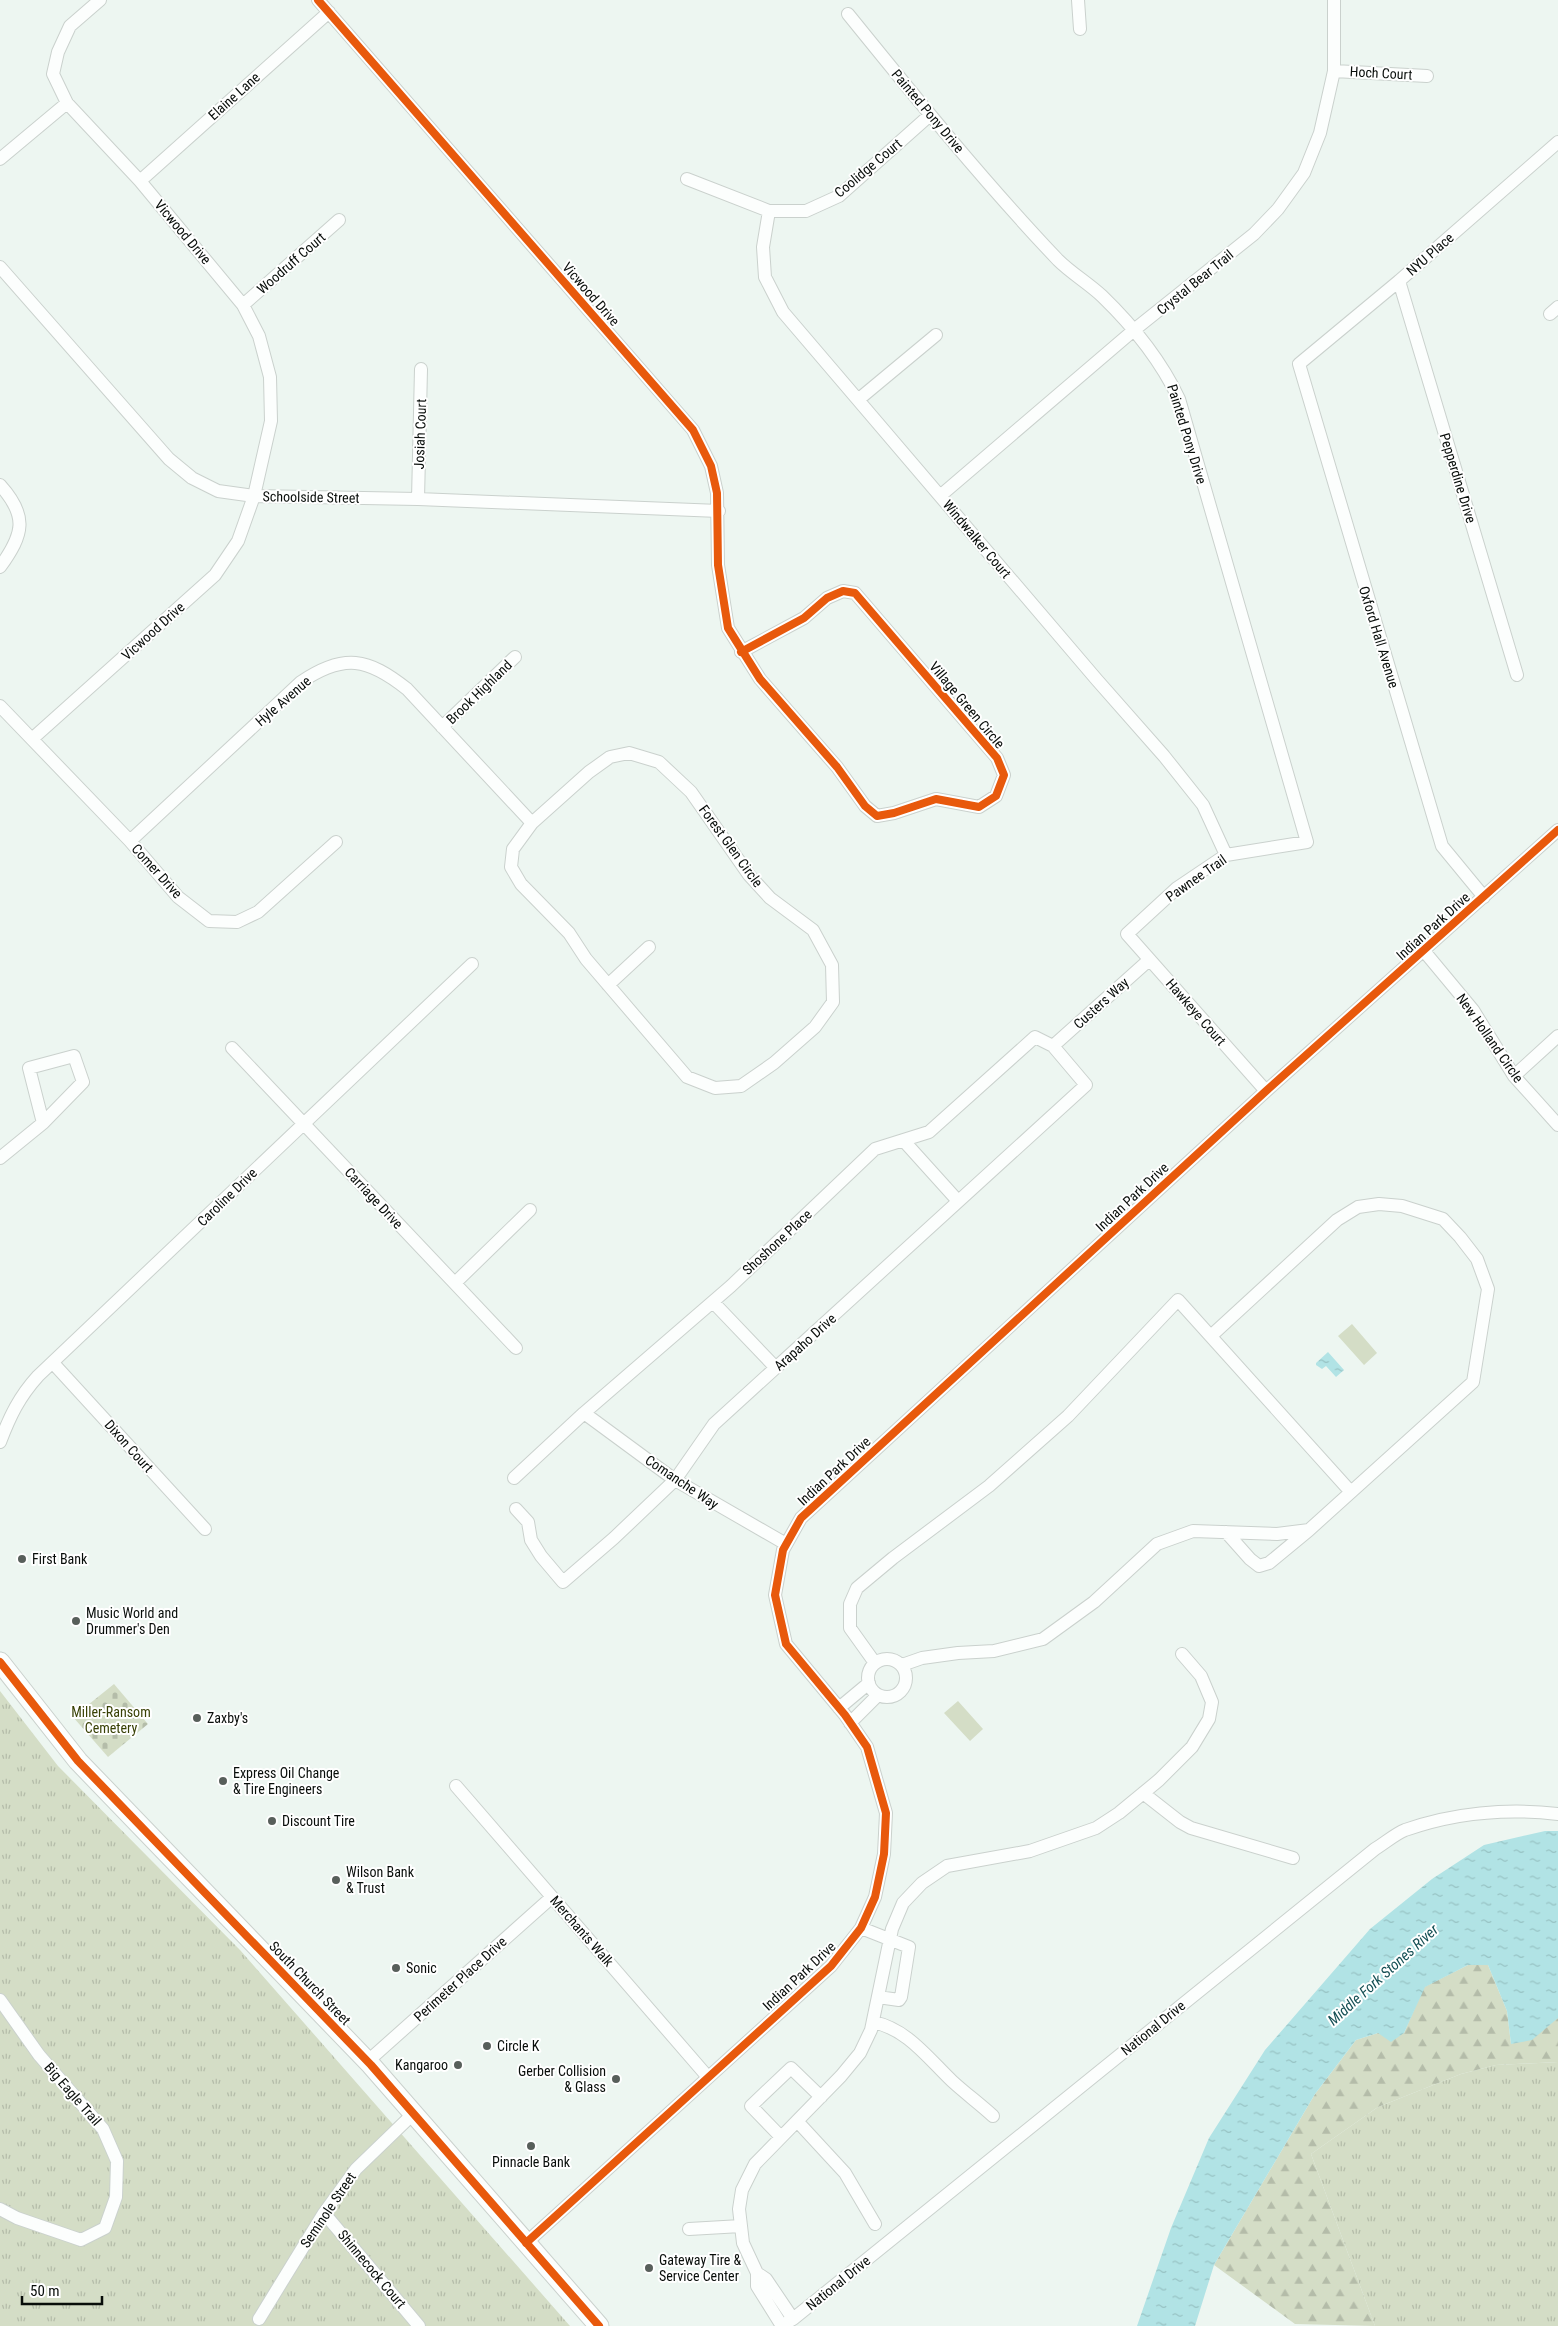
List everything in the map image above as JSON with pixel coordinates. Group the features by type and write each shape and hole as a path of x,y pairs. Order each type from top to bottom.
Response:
{"highway":[{"name":"South Church Street","path":"0,1662 85,1768 368,2061 599,2326"}],"street":[{"name":"Vicwood Drive","path":"32,740 215,575 238,540 254,496 271,421 270,377 259,336 243,305 140,181 67,102 53,74 58,52 70,26 100,0"},
{"name":"Vicwood Drive","path":"318,0 694,430 711,466 717,493 719,510 718,564 722,604 728,628 741,652"},
{"path":"1078,0 1080,29"},
{"name":"Crystal Bear Trail","path":"940,496 1134,330 1254,234 1278,209 1304,173 1320,133 1334,71 1334,0"},
{"name":"Elaine Lane","path":"140,181 329,12"},
{"name":"Painted Pony Drive","path":"848,14 930,115 1060,261 1102,296 1134,330 1169,378 1179,399 1307,842"},
{"name":"Hoch Court","path":"1334,71 1427,76"},
{"path":"0,159 67,102"},
{"name":"Coolidge Court","path":"687,179 769,211 806,211 839,196 930,115"},
{"name":"NYU Place","path":"1299,364 1399,281 1558,142"},
{"name":"Windwalker Court","path":"769,211 763,247 765,277 783,312 1164,756 1203,805 1226,855"},
{"name":"Woodruff Court","path":"243,305 339,220"},
{"name":"Schoolside Street","path":"0,267 169,458 192,478 218,491 254,496 418,499 719,510"},
{"name":"Pepperdine Drive","path":"1399,281 1517,675"},
{"path":"859,400 936,335"},
{"name":"Oxford Hall Avenue","path":"1299,364 1442,846 1484,897"},
{"name":"Josiah Court","path":"418,499 421,369"},
{"path":"0,485 14,500 21,522 14,548 0,566"},
{"name":"Village Green Circle","path":"843,591 855,593 997,758 1004,775 996,796 979,807 936,799 894,813 877,816 865,806 837,767 760,679 741,652 804,618 827,598 843,591"},
{"name":"Brook Highland","path":"442,727 516,657"},
{"name":"Hyle Avenue","path":"130,841 301,682 322,668 344,662 368,665 388,674 407,689 532,824"},
{"name":"Comer Drive","path":"0,706 130,841 178,897 209,921 237,922 258,912 336,842"},
{"name":"Forest Glen Circle","path":"629,753 659,762 691,792 749,876 770,898 813,930 832,966 833,1002 815,1026 774,1064 741,1086 715,1088 687,1077 608,985 586,959 569,933 521,884 511,867 513,849 532,824 590,772 610,757 629,753"},
{"name":"Indian Park Drive","path":"526,2243 707,2076 832,1966 861,1928 875,1897 884,1854 886,1813 867,1747 839,1708 786,1644 775,1595 782,1550 801,1518 1266,1091 1558,830"},
{"name":"Pawnee Trail","path":"1127,934 1177,888 1226,855 1307,842"},
{"name":"Hawkeye Court","path":"1127,934 1266,1091"},
{"path":"608,985 649,947"},
{"name":"New Holland Circle","path":"1424,951 1473,1010 1514,1076 1558,1125"},
{"name":"Custers Way","path":"1053,1046 1149,960"},
{"name":"Caroline Drive","path":"0,1442 10,1413 23,1392 472,964"},
{"path":"1514,1076 1558,1036"},
{"name":"Shoshone Place","path":"514,1478 584,1413 713,1302 875,1149 929,1132 1035,1037 1053,1046"},
{"name":"Arapaho Drive","path":"516,1508 528,1522 531,1540 541,1556 563,1582 614,1538 675,1480 714,1424 1086,1085 1053,1046"},
{"name":"Carriage Drive","path":"232,1048 516,1348"},
{"path":"0,1158 43,1123 83,1082 74,1056 29,1068 43,1123"},
{"path":"902,1140 958,1201"},
{"path":"1212,1335 1337,1220 1358,1207 1379,1204 1402,1206 1443,1219 1477,1259 1488,1289 1473,1382 1309,1530 1269,1563 1259,1566 1250,1559 1226,1532"},
{"path":"455,1284 530,1210"},
{"path":"875,1662 850,1628 850,1604 858,1588 893,1558 989,1486 1068,1416 1178,1300 1212,1335 1350,1492"},
{"path":"713,1302 776,1368"},
{"name":"Dixon Court","path":"53,1363 205,1529"},
{"name":"Comanche Way","path":"584,1413 675,1480 786,1544"},
{"path":"902,1665 922,1658 994,1651 1043,1639 1094,1602 1157,1544 1193,1530 1277,1534 1309,1530"},
{"path":"781,2326 757,2286 756,2273 743,2243 739,2209 742,2190 755,2164 841,2076 860,2053 871,2030 889,1940 903,1903 922,1883 948,1866 1030,1852 1096,1828 1143,1793 1192,1747 1209,1719 1212,1702 1201,1676 1182,1654"},
{"path":"889,1658 902,1665 906,1672 904,1687 893,1696 878,1695 872,1690 868,1683 869,1672 875,1662 889,1658"},
{"path":"839,1708 868,1683"},
{"path":"850,1723 878,1695"},
{"name":"Merchants Walk","path":"456,1786 707,2076"},
{"path":"1143,1793 1180,1822 1191,1828 1293,1858"},
{"name":"National Drive","path":"781,2326 793,2319 1375,1849 1404,1831 1449,1819 1498,1812 1528,1811 1558,1814"},
{"name":"Perimeter Place Drive","path":"368,2061 552,1897"},
{"path":"861,1928 910,1947 901,1998 899,2000 878,1997"},
{"name":"Big Eagle Trail","path":"0,2000 38,2055 103,2128 117,2161 116,2197 105,2228 81,2240 17,2218 0,2210"},
{"path":"873,2022 889,2025 911,2040 952,2081 993,2116"},
{"path":"781,2137 751,2106 791,2068 821,2097"},
{"name":"Seminole Street","path":"258,2319 324,2213 356,2169 413,2114"},
{"path":"797,2121 846,2172 876,2224"},
{"name":"Shinnecock Court","path":"324,2213 419,2326"},
{"path":"689,2229 741,2226"},
{"path":"756,2273 766,2279 793,2319"}],"green space":[{"path":"1352,1324 1377,1353 1364,1365 1338,1336"},
{"name":"Miller-Ransom Cemetery","path":"114,1684 148,1724 108,1757 73,1717"},
{"path":"0,1691 58,1766 240,1950 570,2326 0,2326"},
{"path":"958,1701 983,1729 970,1741 944,1713"},
{"path":"1468,1965 1488,1965 1507,2011 1511,2044 1558,2018 1558,2062 1496,2065 1461,2074 1378,2107 1311,2154 1375,2326 1295,2324 1214,2265 1315,2094 1356,2040 1378,2033 1404,2033 1424,1987"},
{"path":"1558,2062 1558,2326 1375,2326 1311,2154 1378,2107 1461,2074 1496,2065"}],"water":[{"path":"1328,1352 1344,1370 1336,1377 1326,1366 1322,1369 1316,1365"},
{"name":"Middle Fork Stones River","path":"1545,1831 1558,1831 1558,2018 1532,2040 1511,2044 1507,2011 1488,1965 1468,1965 1425,1987 1404,2033 1391,2042 1378,2033 1356,2040 1315,2094 1214,2265 1195,2326 1137,2326 1171,2228 1209,2138 1265,2050 1370,1929 1432,1879 1484,1845"}],"cycle path":[{"path":"318,0 693,430 711,466 717,493 718,565 728,628 760,679 837,767 865,806 877,816 894,813 936,799 979,807 996,796 1004,775 997,758 855,593 843,591 827,598 804,618 741,652"},
{"path":"526,2243 831,1966 861,1928 875,1897 884,1854 886,1813 867,1747 845,1715 786,1644 775,1595 783,1550 801,1518 1266,1091 1558,830"},
{"path":"0,1662 78,1761 371,2065 599,2326"}],"place":[{"name":"First Bank","path":"22,1559"},
{"name":"Music World and Drummer's Den","path":"76,1621"},
{"name":"Zaxby's","path":"197,1718"},
{"name":"Express Oil Change & Tire Engineers","path":"223,1781"},
{"name":"Discount Tire","path":"272,1821"},
{"name":"Wilson Bank & Trust","path":"336,1880"},
{"name":"Sonic","path":"396,1968"},
{"name":"Circle K","path":"487,2046"},
{"name":"Kangaroo","path":"458,2065"},
{"name":"Gerber Collision & Glass","path":"616,2079"},
{"name":"Pinnacle Bank","path":"531,2146"},
{"name":"Gateway Tire & Service Center","path":"649,2268"}]}
